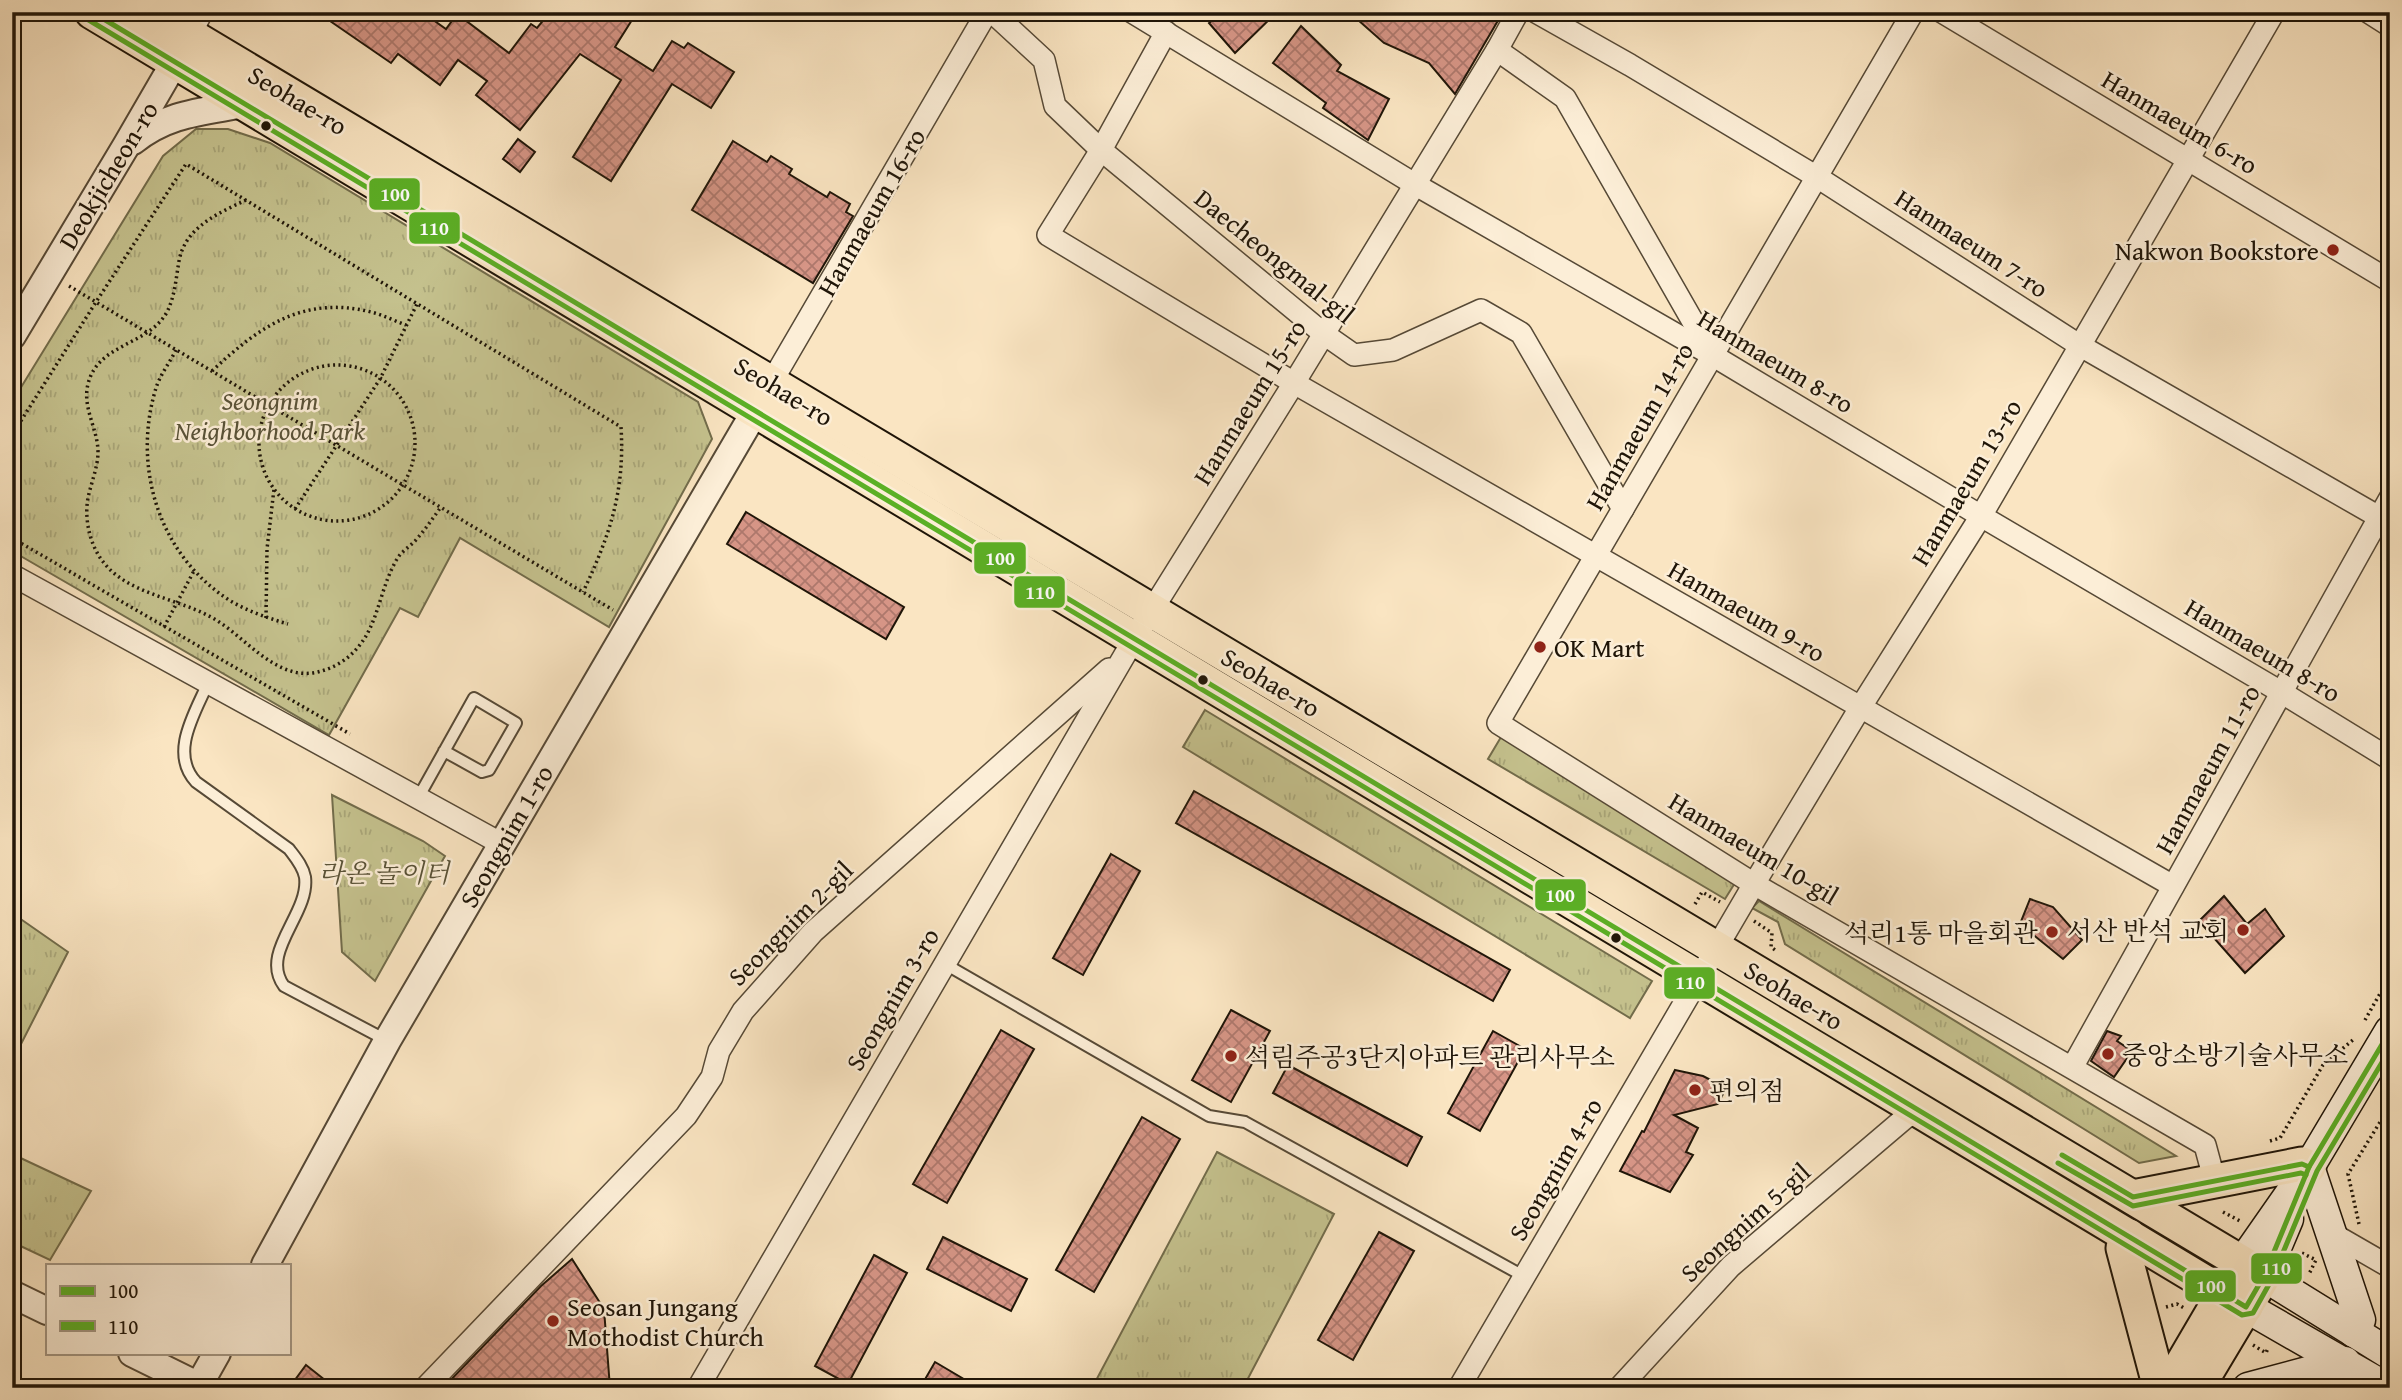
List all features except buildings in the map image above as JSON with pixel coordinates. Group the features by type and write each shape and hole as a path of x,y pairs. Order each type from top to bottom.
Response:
{"main road":[{"name":"Seohae-ro","path":"92,12 188,37 244,104 755,411 1129,648 1700,978 2235,1300 2387,1388"},
{"name":"Seohae-ro","path":"151,12 188,37 2133,1197 2390,1354"},
{"path":"2197,1388 2235,1300 2309,1167 2377,1025"},
{"path":"2133,1197 2302,1164 2309,1167 2360,1320 2354,1332"},
{"path":"2129,1236 2123,1248 2160,1388"},
{"path":"2168,1388 2235,1300"},
{"path":"2248,1388 2345,1362"}],"street":[{"name":"Daecheongmal-gil","path":"989,12 1044,60 1055,106 1101,150 1324,334 1354,355 1394,350 1481,310 1521,332 1623,509"},
{"name":"Hanmaeum 16-ro","path":"755,411 989,12"},
{"name":"Hanmaeum 8-ro","path":"1132,12 1416,185 1712,355 2390,759"},
{"name":"Hanmaeum 15-ro","path":"1129,648 1416,185 1518,12"},
{"name":"Hanmaeum 7-ro","path":"1536,12 1817,177 2079,345 2385,508"},
{"name":"Hanmaeum 14-ro","path":"1498,723 1913,12"},
{"name":"Hanmaeum 6-ro","path":"1942,12 2390,281"},
{"name":"Hanmaeum 13-ro","path":"1700,978 1860,708 1981,516 2274,12"},
{"path":"2368,12 2390,26"},
{"path":"1101,150 1166,32"},
{"name":"Deokjicheon-ro","path":"12,336 188,37"},
{"path":"1497,50 1565,98 1712,355"},
{"path":"126,146 151,127 169,119 244,104"},
{"name":"Hanmaeum 9-ro","path":"1101,150 1048,235 1294,383 2173,886"},
{"name":"Seongnim 1-ro","path":"266,1264 387,1041 755,411"},
{"name":"Hanmaeum 11-ro","path":"2073,1066 2385,508"},
{"path":"14,578 502,845"},
{"name":"Seongnim 3-ro","path":"698,1388 1129,648"},
{"name":"Seongnim 2-gil","path":"425,1388 686,1116 712,1077 719,1051 743,1011 813,932 1129,648"},
{"name":"Hanmaeum 10-gil","path":"1498,723 1754,884 2073,1066 2205,1145 2215,1182"},
{"name":"Seongnim 4-ro","path":"1459,1388 1700,978"},
{"name":"Seongnim 5-gil","path":"1619,1388 1731,1266 1905,1118 1920,1110"},
{"path":"2331,1233 2390,1267"},
{"path":"12,1294 46,1311"},
{"path":"134,1354 200,1387 216,1354"}],"lane":[{"path":"208,683 187,730 184,747 187,770 196,782 289,849 300,863 305,878 303,894 276,961 276,976 284,986 387,1041"},
{"path":"418,798 444,751 474,698 516,723 489,770 482,772 444,751"},
{"path":"945,964 1209,1116 1245,1122 1525,1277"}],"path":[{"path":"12,435 187,164 621,427 623,455 614,516 602,552 583,592"},
{"path":"246,200 216,215 186,240 179,258 175,288 167,311 148,333 121,345 104,357 88,384 87,400 98,451 88,499 87,521 103,562 118,577 209,615 271,663 296,673 319,673 352,654 368,635 378,612 383,590 398,557 415,541 441,507"},
{"path":"49,274 632,621"},
{"path":"295,509 380,379 417,304"},
{"path":"212,371 250,337 281,318 306,310 336,308 370,312 406,325"},
{"path":"176,350 157,384 148,420 147,468 156,503 176,549 195,569 228,599 266,618 288,624"},
{"path":"323,366 349,366 380,379 394,389 408,410 415,435 413,461 403,485 386,505 363,517 338,522 312,518 295,509 274,489 261,462 259,436 269,405 279,390 299,374 323,366"},
{"path":"266,618 267,549 274,489"},
{"path":"12,538 356,738"},
{"path":"164,627 195,569"},
{"path":"1682,927 1702,892 1738,912 1772,933 1771,947 1780,954 1765,978"},
{"path":"2377,1025 2390,976"},
{"path":"2266,1142 2280,1138 2323,1065 2352,1042 2358,1031"},
{"path":"2365,1253 2348,1174 2390,1106"}],"green space":[{"name":"Seongnim Neighborhood Park","path":"196,129 228,129 270,143 698,402 712,439 609,627 460,538 418,617 400,608 329,735 12,551 12,402 163,156"},
{"path":"1205,710 1652,981 1630,1018 1183,747"},
{"path":"1501,737 1738,878 1725,899 1488,759"},
{"name":"라온 놀이터","path":"332,795 423,841 445,856 375,981 342,952"},
{"path":"1759,901 2176,1156 2139,1163 1785,944 1778,922 1752,908"},
{"path":"12,913 68,952 21,1044 12,1038"},
{"path":"1217,1152 1334,1214 1243,1388 1092,1388"},
{"path":"12,1154 91,1191 50,1260 12,1242"}],"transit line":[{"name":"100","path":"92,12 2246,1307 2264,1276 2309,1167 2390,1031"},
{"name":"110","path":"87,19 2242,1315 2253,1313 2272,1279 2317,1171 2390,1049"},
{"name":"100","path":"2062,1155 2133,1197 2302,1164 2309,1167"},
{"name":"110","path":"2058,1163 2133,1206 2301,1173 2306,1175"}],"place":[{"name":"Nakwon Bookstore","path":"2333,250"},
{"name":"OK Mart","path":"1540,647"},
{"name":"서산 반석 교회","path":"2243,930"},
{"name":"석리1통 마을회관","path":"2052,932"},
{"name":"중앙소방기술사무소","path":"2108,1054"},
{"name":"석림주공3단지아파트 관리사무소","path":"1231,1056"},
{"name":"편의점","path":"1695,1090"},
{"name":"Seosan Jungang Mothodist Church","path":"553,1321"}]}
